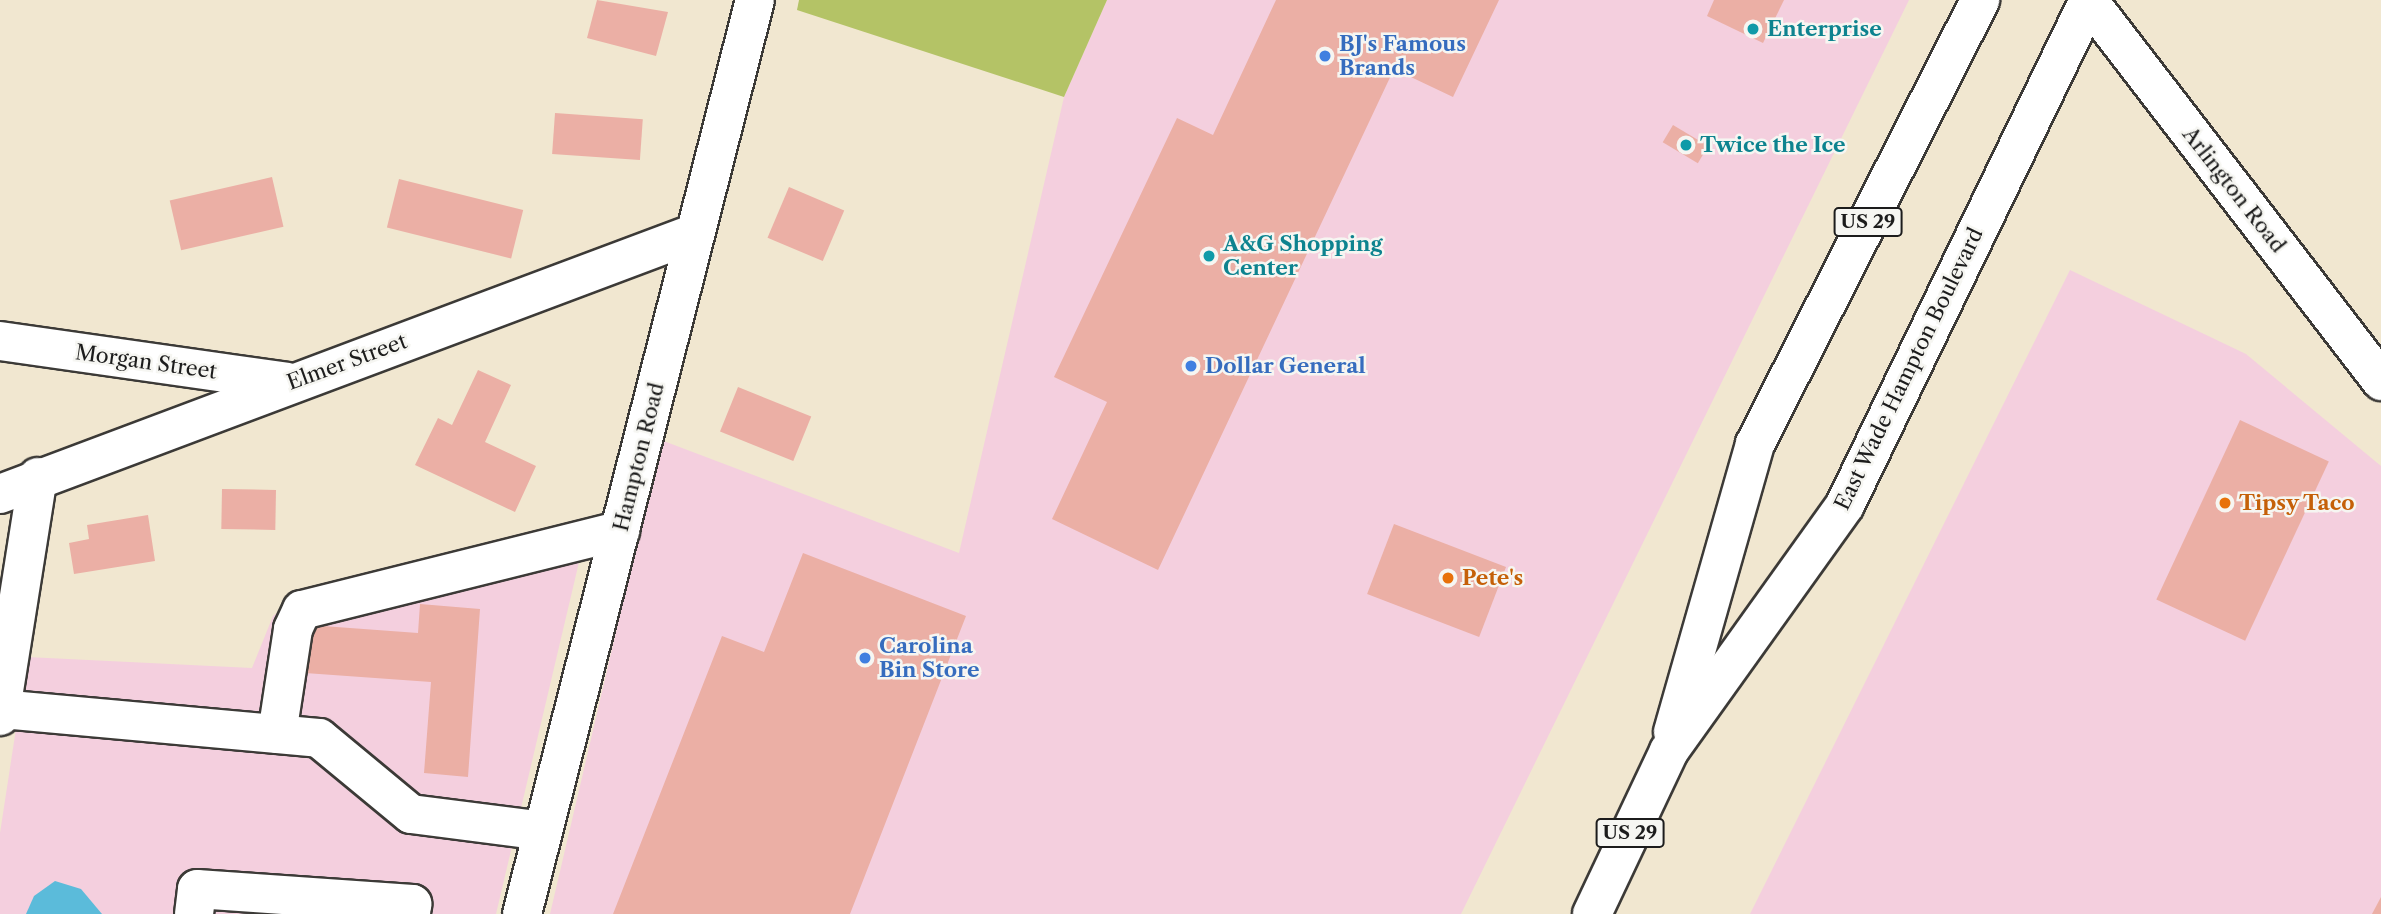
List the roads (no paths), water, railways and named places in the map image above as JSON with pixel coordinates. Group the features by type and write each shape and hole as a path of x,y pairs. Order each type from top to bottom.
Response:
{"main road":[{"name":"Hampton Road","path":"522,914 755,0"},
{"name":"East Wade Hampton Boulevard","path":"1591,914 1669,751 1755,444 1980,0"},
{"name":"East Wade Hampton Boulevard","path":"1669,751 1845,505 2089,0"},
{"name":"Arlington Road","path":"2089,0 2381,381"},
{"name":"Elmer Street","path":"0,494 38,477 695,233"},
{"name":"Morgan Street","path":"0,341 292,383"},
{"path":"38,477 1,712 319,738 411,814 543,831"},
{"path":"277,734 293,629 302,610 620,531"},
{"path":"194,914 197,889 412,904 411,914"}],"water":[{"path":"55,881 81,889 102,914 26,914 34,896"}],"place":[{"name":"Enterprise","path":"1753,29"},
{"name":"BJ's Famous Brands","path":"1325,56"},
{"name":"Twice the Ice","path":"1686,145"},
{"name":"A&G Shopping Center","path":"1209,256"},
{"name":"Dollar General","path":"1191,366"},
{"name":"Tipsy Taco","path":"2225,503"},
{"name":"Pete's","path":"1448,578"},
{"name":"Carolina Bin Store","path":"865,658"}]}
